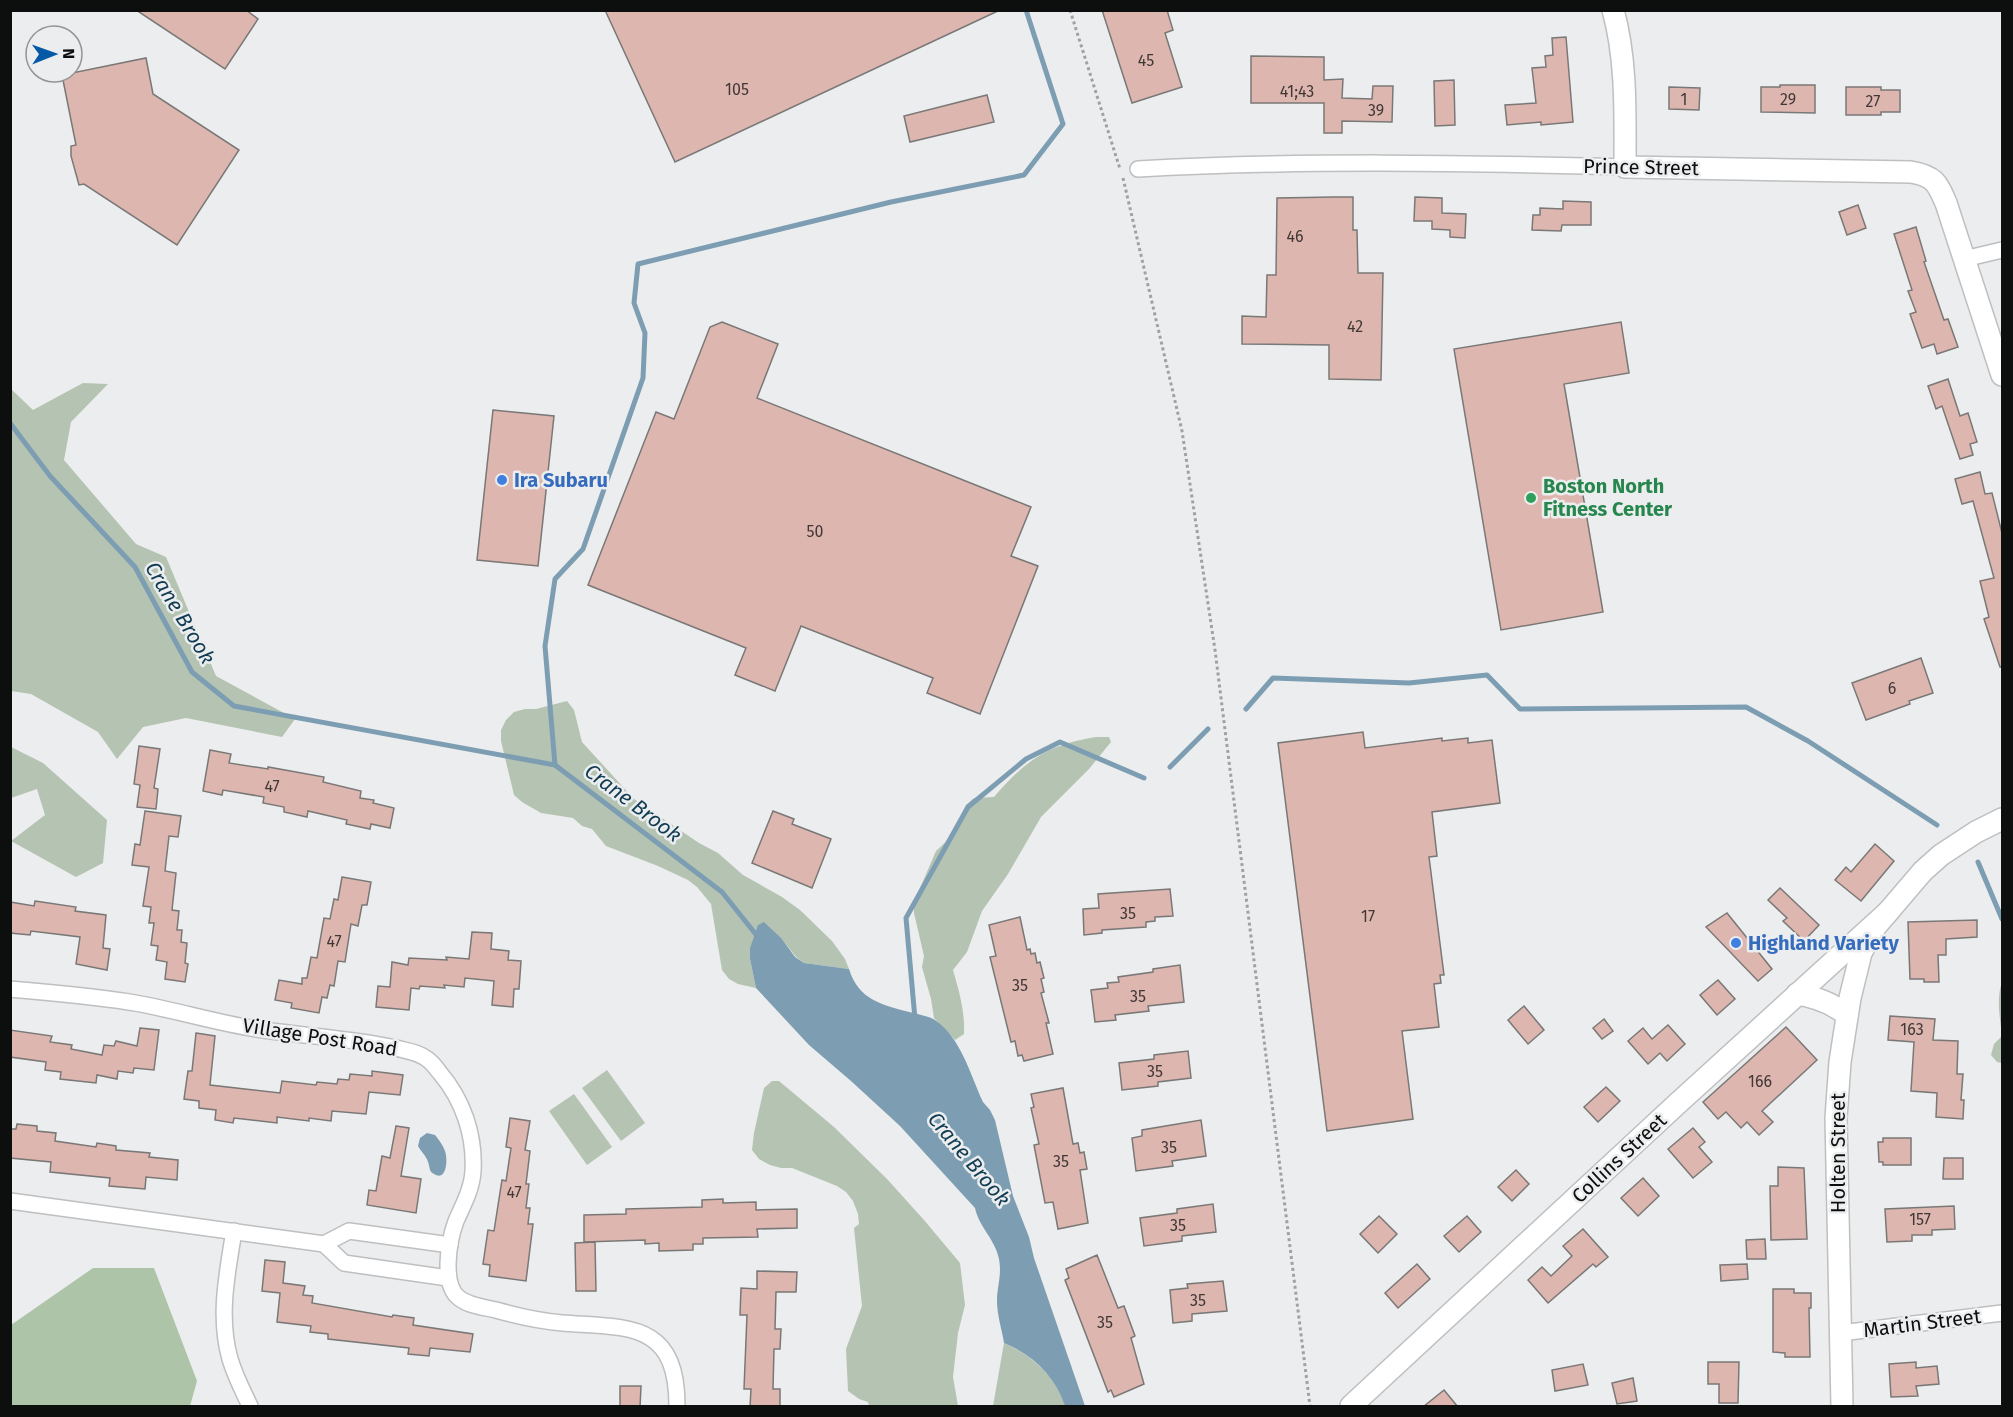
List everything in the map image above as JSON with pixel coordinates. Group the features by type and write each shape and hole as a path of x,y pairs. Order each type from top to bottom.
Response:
{"main road":[{"path":"1613,10 1620,51 1625,111 1625,166"},
{"name":"Prince Street","path":"1625,166 1900,171 1925,174 1938,184 2002,375"},
{"path":"1889,911 1923,871 1941,855 1976,832 2002,819"},
{"name":"Collins Street","path":"1351,1407 1889,911"},
{"name":"Holten Street","path":"1842,1407 1836,1118 1840,1062 1850,998 1861,953 1876,926 1889,911"},
{"path":"1797,994 1813,996 1847,1015"}],"street":[{"name":"Prince Street","path":"1138,169 1216,165 1481,163 1625,166"},
{"path":"1964,259 2002,250"},
{"name":"Village Post Road","path":"10,989 134,1003 254,1029 387,1046 417,1053 429,1059 448,1082 465,1114 473,1172 470,1186 455,1222 450,1245 448,1278"},
{"path":"10,1201 324,1244 344,1263 448,1278 460,1299 474,1305 510,1314 561,1322 612,1325 641,1332 652,1338 669,1358 674,1370 677,1407"},
{"path":"234,1231 223,1304 224,1324 230,1359 250,1407"},
{"path":"324,1244 349,1231 450,1245"},
{"name":"Martin Street","path":"1841,1333 2002,1312"}],"path":[{"path":"1070,10 1116,152 1182,431 1215,650 1310,1407"}],"green space":[{"path":"83,383 108,384 71,422 64,460 136,544 166,557 216,676 295,719 282,737 186,718 143,727 117,759 98,732 31,694 11,691 11,389 33,410"},
{"path":"567,701 574,710 582,742 634,799 699,843 718,853 743,875 800,910 832,941 849,969 804,963 796,957 782,939 750,959 756,988 738,984 729,979 722,970 711,904 697,887 688,880 658,866 606,846 592,829 582,826 573,818 541,813 514,795 501,741 501,730 506,720 514,712"},
{"path":"1109,737 1111,742 1089,769 1041,817 1008,874 982,911 967,952 953,970 964,1017 964,1034 955,1040 934,1018 922,967 924,956 914,913 914,902 936,851 952,836 966,805 974,798 994,797 1027,764 1051,750 1079,740"},
{"path":"11,747 43,763 107,820 103,863 76,877 11,841 45,815 37,789 11,798"},
{"path":"2002,982 2002,1036 1999,1002"},
{"path":"2002,1036 2002,1063 1997,1062 1991,1055 1994,1044"},
{"path":"607,1070 645,1123 621,1141 582,1088"},
{"path":"772,1081 779,1081 834,1127 887,1179 960,1263 965,1305 958,1333 953,1377 958,1406 869,1406 868,1402 848,1391 846,1349 862,1306 854,1228 859,1224 858,1214 853,1201 837,1186 792,1168 770,1165 759,1159 752,1150 764,1088"},
{"path":"574,1094 612,1147 587,1165 549,1111"},
{"path":"93,1268 154,1268 197,1381 190,1406 11,1406 11,1325"},
{"path":"1004,1343 1015,1348 1042,1368 1055,1385 1065,1406 993,1406"}],"water":[{"path":"764,922 782,939 795,957 804,963 849,969 853,980 866,995 882,1004 933,1019 952,1036 964,1057 983,1102 995,1120 1013,1196 1029,1237 1034,1258 1085,1406 1065,1406 1055,1385 1042,1368 1015,1348 1004,1343 997,1306 999,1259 975,1208 900,1126 809,1045 756,988 750,948 758,925"},
{"path":"427,1133 435,1135 445,1151 446,1169 442,1175 438,1176 431,1172 418,1146 420,1138"}],"building":[{"path":"136,10 246,10 258,19 225,69"},
{"path":"605,10 1000,10 675,162"},
{"path":"1102,10 1167,10 1173,30 1165,33 1182,87 1132,103"},
{"path":"1566,37 1573,122 1507,125 1505,105 1536,103 1532,68 1546,67 1545,56 1553,55 1552,38"},
{"path":"1251,56 1324,57 1324,80 1343,79 1342,98 1372,99 1373,86 1393,86 1392,122 1342,121 1342,133 1324,133 1324,103 1251,103"},
{"path":"146,58 153,94 239,150 177,245 84,184 79,185 71,156 71,146 76,145 64,84 84,84 84,71"},
{"path":"1454,80 1455,125 1435,126 1434,81"},
{"path":"1780,85 1815,85 1815,113 1761,112 1761,87 1780,87"},
{"path":"1669,87 1700,88 1699,110 1669,109"},
{"path":"1846,87 1881,87 1881,90 1900,90 1900,112 1881,112 1881,115 1846,115"},
{"path":"987,95 994,122 910,142 904,116"},
{"path":"1353,197 1353,230 1357,230 1358,273 1383,273 1381,380 1329,379 1329,345 1242,344 1242,316 1266,317 1267,275 1276,275 1277,198"},
{"path":"1415,197 1442,198 1442,213 1466,214 1465,238 1450,237 1450,230 1432,229 1432,221 1414,221"},
{"path":"1563,201 1591,202 1591,225 1562,225 1561,231 1532,230 1533,215 1540,215 1540,208 1563,209"},
{"path":"1858,205 1866,228 1847,235 1839,212"},
{"path":"1916,227 1926,261 1924,262 1944,320 1948,319 1958,347 1937,354 1934,344 1922,348 1910,314 1916,312 1908,291 1912,290 1894,234"},
{"path":"722,322 778,344 757,398 1031,507 1011,556 1038,566 980,714 927,693 933,678 801,626 775,691 735,675 746,648 588,585 656,412 674,419 710,327"},
{"name":"Boston North Fitness Center","path":"1621,322 1629,373 1564,384 1603,612 1501,630 1454,349"},
{"path":"1948,379 1960,416 1968,413 1977,442 1970,444 1973,455 1960,459 1942,406 1936,409 1928,386"},
{"path":"493,410 554,416 538,566 477,560"},
{"path":"1980,472 1985,494 1992,493 2002,533 2002,667 2000,667 1984,619 1989,617 1980,581 1994,578 1973,501 1962,504 1955,479"},
{"path":"1921,658 1933,693 1866,720 1852,683"},
{"path":"1363,732 1365,748 1442,738 1442,741 1468,738 1468,743 1492,740 1500,803 1432,812 1437,856 1429,857 1444,975 1440,975 1441,983 1434,984 1439,1027 1402,1031 1413,1119 1327,1131 1278,743"},
{"path":"139,746 160,749 154,788 158,789 156,809 137,807 140,785 134,784"},
{"path":"210,750 231,754 229,763 324,777 323,782 361,791 360,798 374,800 373,803 394,808 390,828 371,824 370,829 346,824 347,820 308,811 307,817 284,812 284,807 263,803 264,797 223,790 222,795 203,791"},
{"path":"145,811 181,816 178,837 169,836 165,871 176,873 172,910 179,911 177,930 182,930 181,942 187,943 185,963 188,964 185,982 165,979 167,962 156,960 158,946 151,945 154,923 149,923 151,907 143,906 149,867 132,865 135,844 140,845"},
{"path":"773,811 794,819 792,824 831,839 812,888 752,863"},
{"path":"1875,844 1894,861 1861,901 1835,880 1846,867 1851,872"},
{"path":"342,877 371,882 367,905 362,905 358,926 351,924 345,962 338,961 334,986 330,985 327,998 322,997 319,1013 291,1008 292,1003 275,1000 279,980 302,984 302,978 307,978 311,957 317,958 324,918 330,919 334,899 338,900"},
{"path":"1780,888 1819,925 1804,941 1783,921 1787,918 1768,900"},
{"path":"1170,889 1173,916 1155,917 1155,921 1146,922 1146,927 1102,930 1102,933 1084,935 1083,909 1099,908 1098,894"},
{"path":"35,901 76,907 75,911 106,915 103,948 110,949 107,970 76,964 80,937 31,931 30,935 10,933 10,902 34,906"},
{"name":"Highland Variety","path":"1727,913 1772,969 1758,981 1706,927"},
{"path":"1020,917 1027,950 1030,949 1031,954 1035,953 1044,978 1041,979 1044,992 1041,993 1049,1023 1046,1023 1053,1054 1024,1061 1022,1055 1018,1056 1015,1041 1011,1042 990,957 996,956 989,925"},
{"path":"1977,920 1977,937 1946,939 1946,955 1938,955 1939,982 1910,979 1908,922"},
{"path":"472,932 492,933 491,949 509,951 508,960 521,961 519,989 514,989 513,1007 492,1005 494,981 465,978 464,987 444,985 445,988 420,986 419,989 411,988 409,1010 376,1007 378,986 390,987 392,962 408,965 409,958 469,959"},
{"path":"1180,965 1184,1002 1148,1006 1149,1011 1115,1015 1116,1020 1095,1022 1091,990 1108,988 1107,983 1119,982 1118,977"},
{"path":"1718,980 1735,999 1717,1015 1700,995"},
{"path":"1524,1006 1544,1030 1528,1044 1508,1020"},
{"path":"1890,1016 1935,1019 1933,1040 1958,1041 1957,1074 1963,1074 1961,1100 1964,1100 1963,1119 1936,1117 1937,1093 1911,1091 1914,1042 1888,1040"},
{"path":"1604,1019 1613,1031 1602,1039 1593,1028"},
{"path":"1668,1025 1685,1044 1667,1061 1660,1053 1648,1064 1628,1041 1643,1028 1652,1039"},
{"path":"1786,1027 1817,1060 1762,1111 1773,1122 1759,1135 1747,1122 1741,1128 1726,1112 1718,1119 1703,1102"},
{"path":"140,1028 159,1030 154,1070 134,1068 133,1073 118,1071 117,1079 97,1075 96,1083 60,1079 61,1072 45,1070 46,1062 10,1057 10,1030 52,1036 50,1042 72,1045 71,1049 102,1055 104,1045 114,1046 116,1041 137,1046"},
{"path":"196,1033 215,1036 210,1085 280,1093 282,1081 316,1085 317,1082 337,1084 338,1079 349,1080 350,1074 372,1076 372,1071 403,1075 400,1095 369,1092 366,1114 332,1111 331,1121 277,1117 277,1123 234,1118 233,1123 215,1120 216,1110 199,1108 199,1101 184,1099 188,1071 192,1071"},
{"path":"1188,1051 1191,1078 1158,1082 1158,1086 1122,1090 1119,1063 1154,1059 1154,1055"},
{"path":"1606,1087 1620,1101 1598,1122 1584,1107"},
{"path":"1063,1088 1073,1144 1078,1143 1080,1153 1084,1152 1087,1169 1080,1170 1088,1223 1058,1229 1053,1202 1045,1203 1034,1145 1039,1144 1031,1108 1034,1107 1031,1094"},
{"path":"510,1118 530,1121 525,1150 530,1151 526,1208 530,1208 528,1224 533,1224 526,1281 489,1276 490,1265 483,1264 488,1230 494,1231 502,1180 506,1181 511,1148 506,1147"},
{"path":"1201,1120 1206,1156 1172,1161 1173,1166 1136,1171 1132,1138 1142,1136 1142,1130"},
{"path":"17,1124 37,1126 37,1131 56,1133 55,1141 96,1147 97,1143 116,1146 116,1150 150,1153 149,1157 178,1160 177,1180 146,1177 145,1189 109,1186 110,1178 50,1172 51,1162 10,1158 10,1129 16,1129"},
{"path":"396,1126 409,1128 401,1176 421,1179 416,1213 367,1205 369,1190 376,1191 382,1156 390,1158"},
{"path":"1693,1128 1705,1142 1699,1147 1712,1162 1693,1178 1668,1149"},
{"path":"1883,1138 1911,1138 1911,1165 1883,1165 1883,1162 1879,1162 1878,1142 1883,1142"},
{"path":"1944,1158 1963,1158 1963,1179 1943,1179"},
{"path":"1778,1167 1804,1168 1807,1239 1771,1240 1770,1186 1778,1186"},
{"path":"1516,1170 1529,1184 1512,1201 1498,1187"},
{"path":"1643,1178 1659,1196 1638,1216 1621,1198"},
{"path":"723,1199 723,1203 756,1202 756,1210 797,1209 797,1228 757,1229 758,1237 703,1238 703,1244 693,1244 693,1250 659,1251 659,1243 645,1244 645,1240 584,1242 584,1215 626,1214 626,1209 702,1207 702,1200"},
{"path":"1213,1204 1216,1232 1182,1236 1182,1241 1144,1246 1140,1218 1177,1213 1177,1209"},
{"path":"1954,1206 1955,1229 1932,1230 1932,1235 1912,1235 1912,1241 1887,1242 1885,1209"},
{"path":"1379,1216 1397,1234 1378,1253 1360,1234"},
{"path":"1467,1216 1481,1232 1459,1252 1444,1236"},
{"path":"1583,1229 1608,1257 1596,1267 1593,1264 1548,1303 1528,1280 1542,1267 1551,1276 1572,1256 1563,1246"},
{"path":"1765,1239 1766,1259 1747,1259 1746,1240"},
{"path":"595,1242 596,1291 576,1291 575,1243"},
{"path":"1097,1255 1118,1308 1124,1306 1135,1336 1131,1338 1144,1384 1114,1397 1111,1390 1108,1392 1065,1280 1069,1278 1066,1269"},
{"path":"265,1260 285,1262 283,1283 305,1286 303,1295 313,1296 312,1303 392,1317 393,1315 414,1318 413,1325 473,1334 470,1352 430,1348 429,1356 408,1354 409,1348 328,1339 328,1334 310,1332 311,1326 277,1322 280,1293 262,1291"},
{"path":"1417,1264 1430,1279 1398,1308 1385,1293"},
{"path":"1747,1264 1748,1279 1721,1281 1720,1265"},
{"path":"757,1271 797,1272 796,1292 776,1292 775,1329 781,1329 780,1349 774,1349 773,1389 780,1389 780,1407 750,1407 751,1389 744,1389 747,1315 740,1315 741,1288 757,1289"},
{"path":"1223,1281 1227,1311 1192,1314 1192,1321 1173,1323 1170,1290 1188,1288 1187,1284"},
{"path":"1773,1289 1794,1289 1794,1293 1811,1293 1810,1357 1785,1357 1785,1353 1773,1352"},
{"path":"1708,1362 1739,1362 1738,1403 1719,1403 1719,1384 1708,1384"},
{"path":"1916,1362 1916,1368 1937,1366 1939,1384 1916,1386 1918,1396 1891,1397 1889,1364"},
{"path":"1583,1364 1588,1385 1555,1391 1552,1370"},
{"path":"1633,1378 1637,1401 1617,1404 1612,1383"},
{"path":"620,1386 641,1386 640,1407 620,1407"},
{"path":"1444,1390 1458,1407 1423,1407"}],"waterway":[{"path":"555,765 545,646 555,579 583,549 643,378 645,333 634,303 638,264 891,202 1024,175 1063,124 1026,10"},
{"name":"Crane Brook","path":"10,423 50,476 135,567 192,672 234,706 555,765 722,892 758,937"},
{"path":"1246,709 1273,678 1409,683 1487,675 1520,709 1746,707 1808,741 1937,825"},
{"path":"1170,767 1208,729"},
{"path":"915,1019 906,918 968,807 1026,759 1060,742 1144,778"},
{"path":"1978,862 2002,919"}],"place":[{"name":"Ira Subaru","path":"502,480"},
{"name":"Boston North Fitness Center","path":"1531,498"},
{"name":"Highland Variety","path":"1736,943"}]}
